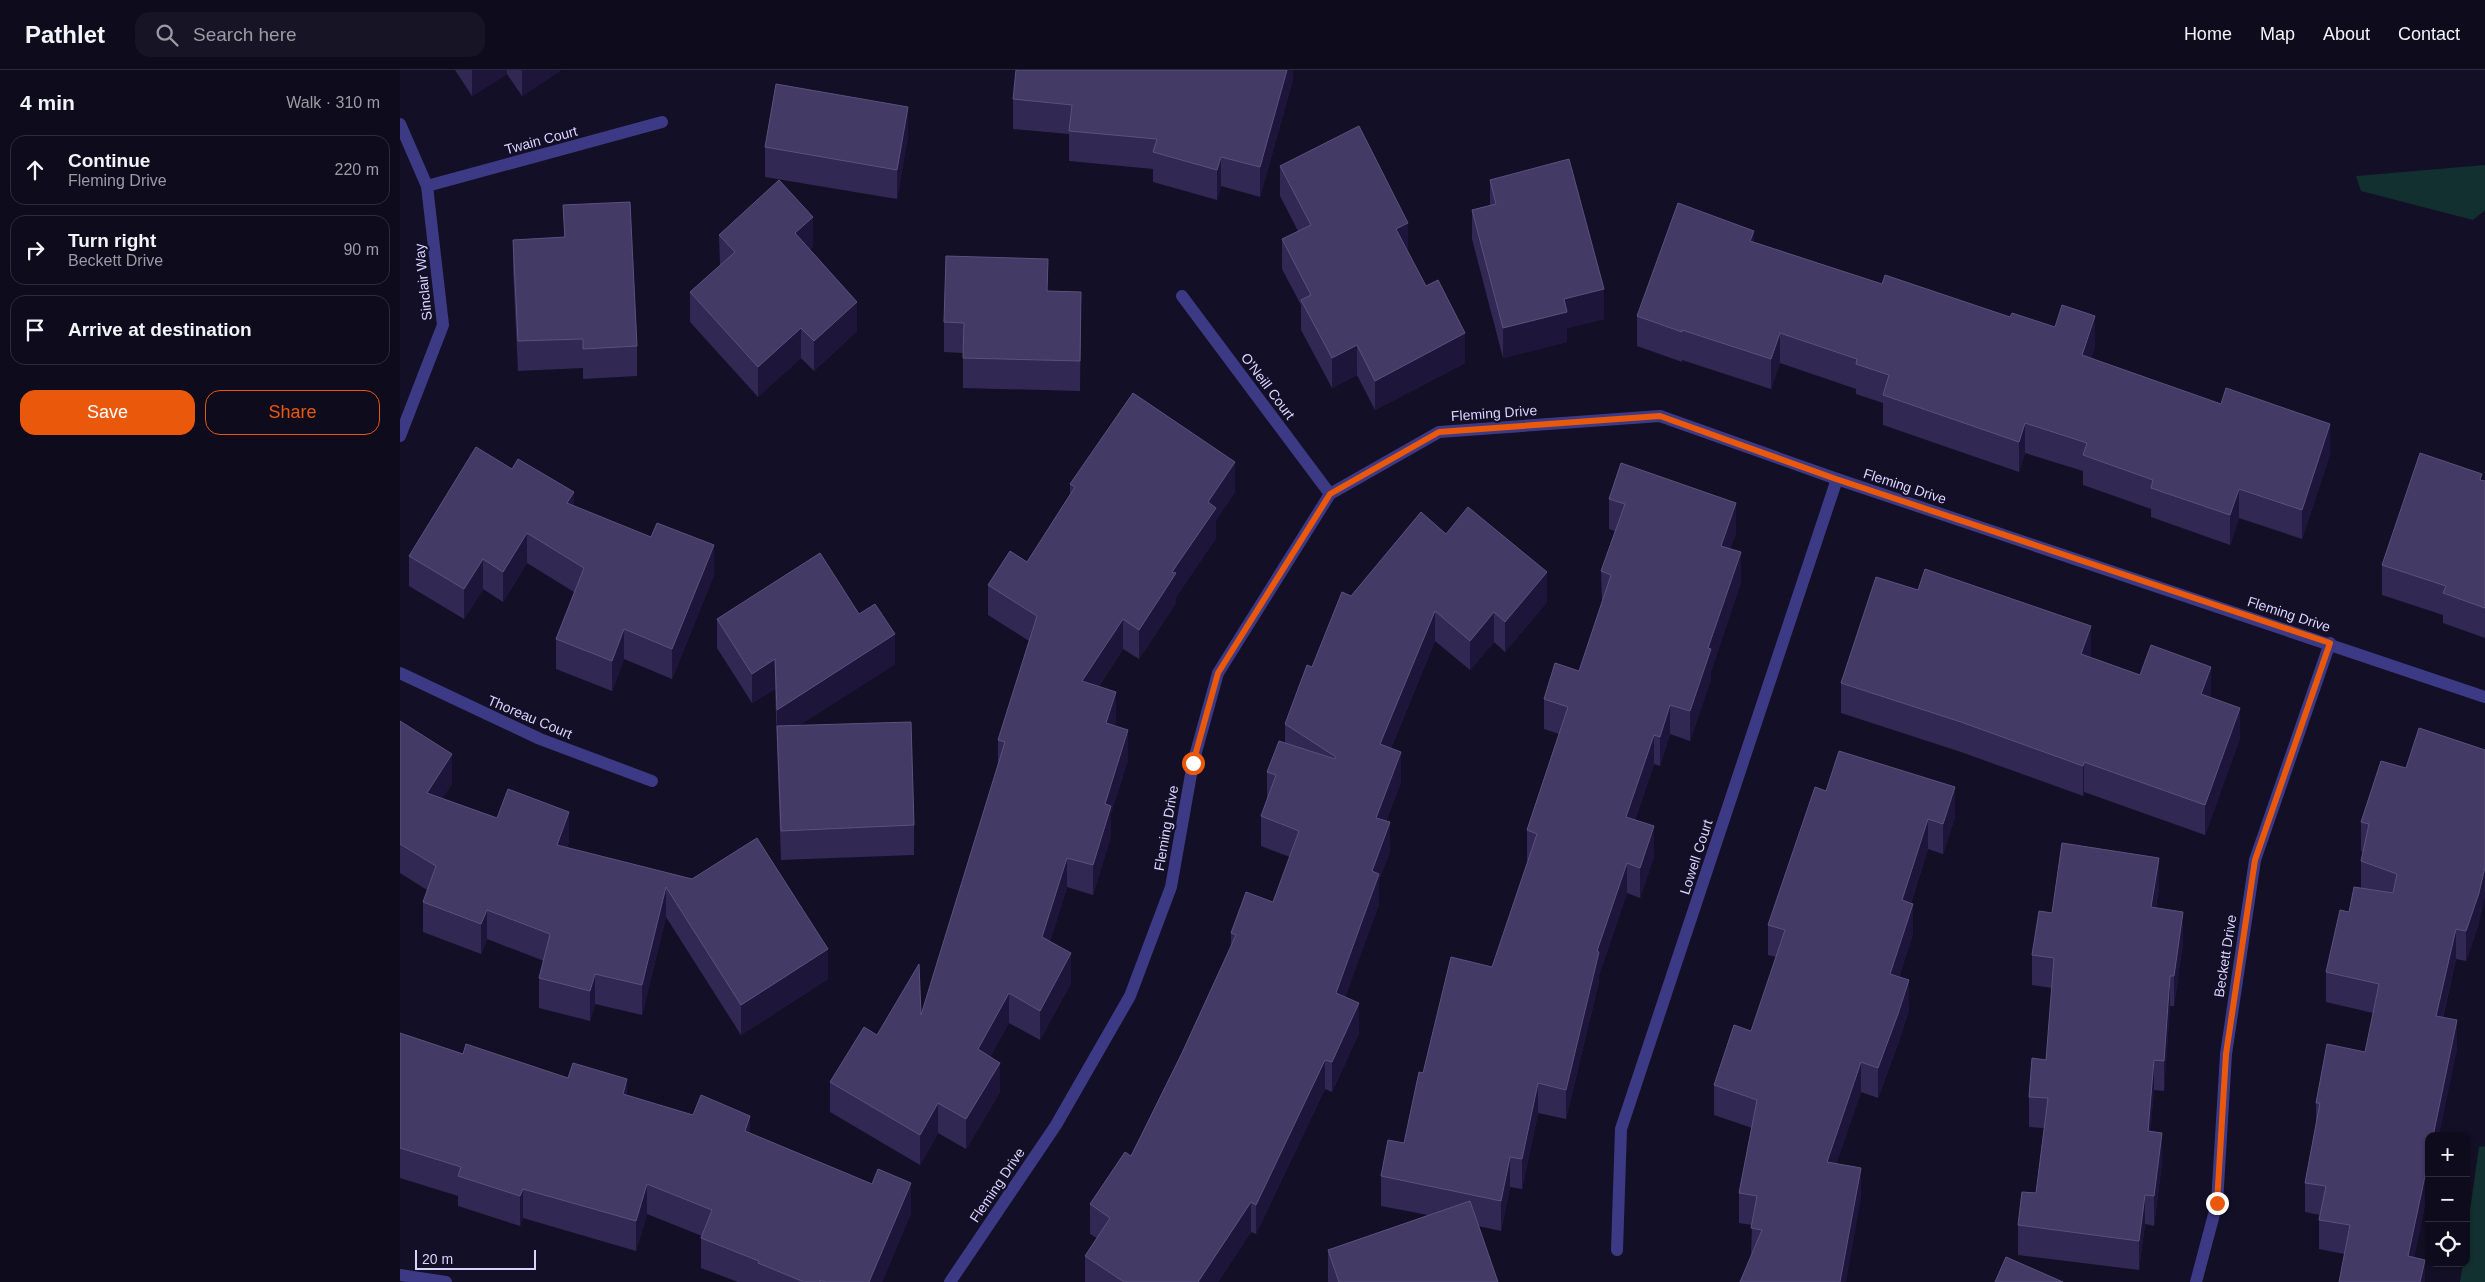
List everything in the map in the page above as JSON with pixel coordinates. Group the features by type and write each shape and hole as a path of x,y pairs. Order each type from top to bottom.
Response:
{"street":[{"name":"Twain Court","path":"427,186 662,122"},
{"name":"Sinclair Way","path":"400,124 427,186 443,325 400,436"},
{"name":"O'Neill Court","path":"1182,296 1330,494"},
{"name":"Fleming Drive","path":"950,1282 1056,1125 1130,996 1171,887 1193,763 1218,673 1330,494 1439,432 1660,416 1836,479 2330,643 2485,697"},
{"name":"Lowell Court","path":"1616,1250 1621,1129 1836,479"},
{"name":"Beckett Drive","path":"2196,1282 2217,1203 2226,1054 2255,860 2330,643"},
{"name":"Thoreau Court","path":"400,673 540,739 652,781"},
{"path":"400,1275 446,1282"}],"green space":[{"path":"2485,165 2485,210 2473,220 2361,191 2356,176"},
{"path":"2485,1146 2485,1282 2460,1282 2462,1267 2470,1267 2470,1210 2479,1147"}],"building":[{"path":"1016,70 1287,70 1260,167 1221,157 1217,170 1153,152 1157,139 1069,131 1072,105 1013,99"},
{"path":"776,84 908,107 897,170 765,147"},
{"path":"1359,126 1408,223 1396,229 1426,286 1438,280 1465,333 1375,381 1357,345 1332,358 1301,300 1311,295 1282,239 1311,225 1280,166"},
{"path":"1569,159 1604,289 1564,299 1567,312 1503,328 1472,210 1496,204 1490,180"},
{"path":"779,180 813,217 795,233 857,302 814,341 801,328 758,367 690,292 735,252 719,235"},
{"path":"630,202 637,346 583,349 583,339 518,341 513,240 565,237 563,205"},
{"path":"1678,203 1754,231 1750,241 1882,284 1885,275 2010,317 2012,313 2055,327 2062,305 2095,316 2082,355 2221,404 2226,388 2330,424 2302,510 2239,489 2230,515 2151,488 2153,480 2083,455 2087,443 2025,423 2019,442 1883,395 1889,375 1856,364 1857,359 1780,333 1771,359 1637,316"},
{"path":"946,256 1048,259 1047,291 1081,292 1080,361 963,358 964,323 944,322"},
{"path":"1133,393 1235,462 1208,502 1216,508 1172,572 1176,573 1139,630 1123,619 1082,681 1116,692 1106,723 1128,730 1105,804 1111,806 1093,865 1067,858 1042,937 1071,953 1040,1011 1009,993 978,1049 1000,1063 966,1119 938,1103 920,1135 830,1082 864,1027 877,1035 919,964 921,1015 1005,742 998,740 1037,616 988,585 1010,551 1027,562 1075,487 1070,484"},
{"path":"476,447 512,469 518,459 574,492 567,503 651,537 657,523 714,545 672,649 624,629 612,661 556,639 584,568 527,533 503,572 483,559 464,589 409,556"},
{"path":"2420,453 2482,474 2480,480 2485,481 2485,608 2443,593 2446,586 2382,565"},
{"path":"1621,463 1736,503 1721,546 1741,552 1708,648 1711,649 1690,711 1670,705 1660,737 1654,735 1626,817 1654,826 1640,868 1627,863 1597,951 1599,952 1566,1090 1538,1083 1522,1159 1510,1157 1501,1201 1381,1176 1388,1140 1404,1143 1419,1072 1423,1073 1451,957 1492,967 1537,834 1527,830 1568,707 1544,699 1555,663 1579,671 1611,575 1601,571 1625,504 1609,499"},
{"path":"1468,507 1547,572 1505,622 1494,612 1470,641 1435,611 1380,744 1401,752 1376,818 1390,822 1372,871 1379,874 1336,993 1359,1003 1332,1062 1325,1060 1256,1205 1251,1202 1198,1282 1124,1282 1085,1256 1110,1218 1090,1204 1125,1152 1131,1156 1182,1053 1236,935 1231,933 1246,892 1273,902 1299,831 1261,816 1276,775 1267,772 1279,741 1335,759 1336,757 1285,724 1307,665 1312,667 1342,592 1351,596 1421,512 1446,534"},
{"path":"820,553 859,614 875,604 895,634 777,710 775,659 752,674 717,619"},
{"path":"1925,569 2091,626 2081,654 2140,675 2151,645 2211,667 2201,694 2240,708 2205,805 2084,762 2083,766 1961,722 1841,683 1876,577 1918,590"},
{"path":"400,721 452,754 427,793 497,818 508,789 569,812 557,845 692,879 757,838 828,949 741,1005 666,887 642,985 595,974 590,991 539,978 550,934 487,910 481,924 423,902 436,866 400,844"},
{"path":"911,722 914,825 781,831 777,726"},
{"path":"2419,728 2485,750 2485,867 2479,893 2466,931 2456,929 2436,1016 2457,1020 2434,1132 2425,1132 2425,1176 2408,1256 2425,1260 2420,1282 2339,1282 2350,1225 2319,1220 2326,1186 2305,1183 2320,1103 2316,1103 2327,1044 2365,1052 2379,984 2326,972 2340,910 2349,912 2354,887 2393,893 2397,874 2361,861 2369,824 2361,822 2381,761 2406,768"},
{"path":"1839,751 1955,787 1943,824 1928,819 1902,900 1913,904 1890,974 1909,980 1898,1014 1878,1068 1861,1062 1827,1162 1861,1168 1840,1282 1740,1282 1762,1230 1751,1228 1757,1196 1739,1193 1757,1100 1714,1085 1734,1025 1751,1031 1785,930 1768,925 1815,787 1826,791"},
{"path":"2062,843 2159,858 2151,907 2183,912 2174,976 2170,976 2164,1061 2154,1060 2148,1131 2162,1133 2154,1196 2145,1195 2139,1241 2018,1225 2022,1192 2036,1193 2048,1098 2029,1097 2032,1058 2046,1060 2054,958 2032,955 2039,911 2052,913"},
{"path":"400,1033 463,1054 466,1044 568,1078 573,1063 627,1079 623,1094 693,1115 701,1095 750,1116 745,1131 872,1184 878,1169 911,1183 869,1282 825,1282 820,1280 820,1282 804,1282 758,1263 759,1261 701,1238 712,1210 647,1184 636,1221 523,1189 520,1196 458,1176 461,1167 400,1148"},
{"path":"1470,1201 1498,1282 1339,1282 1328,1250"},
{"path":"2006,1257 2063,1282 1995,1282"}],"route":[{"path":"1193,763 1218,673 1330,494 1439,432 1660,416 1836,479 2330,643 2255,860 2226,1054 2217,1203"}]}
